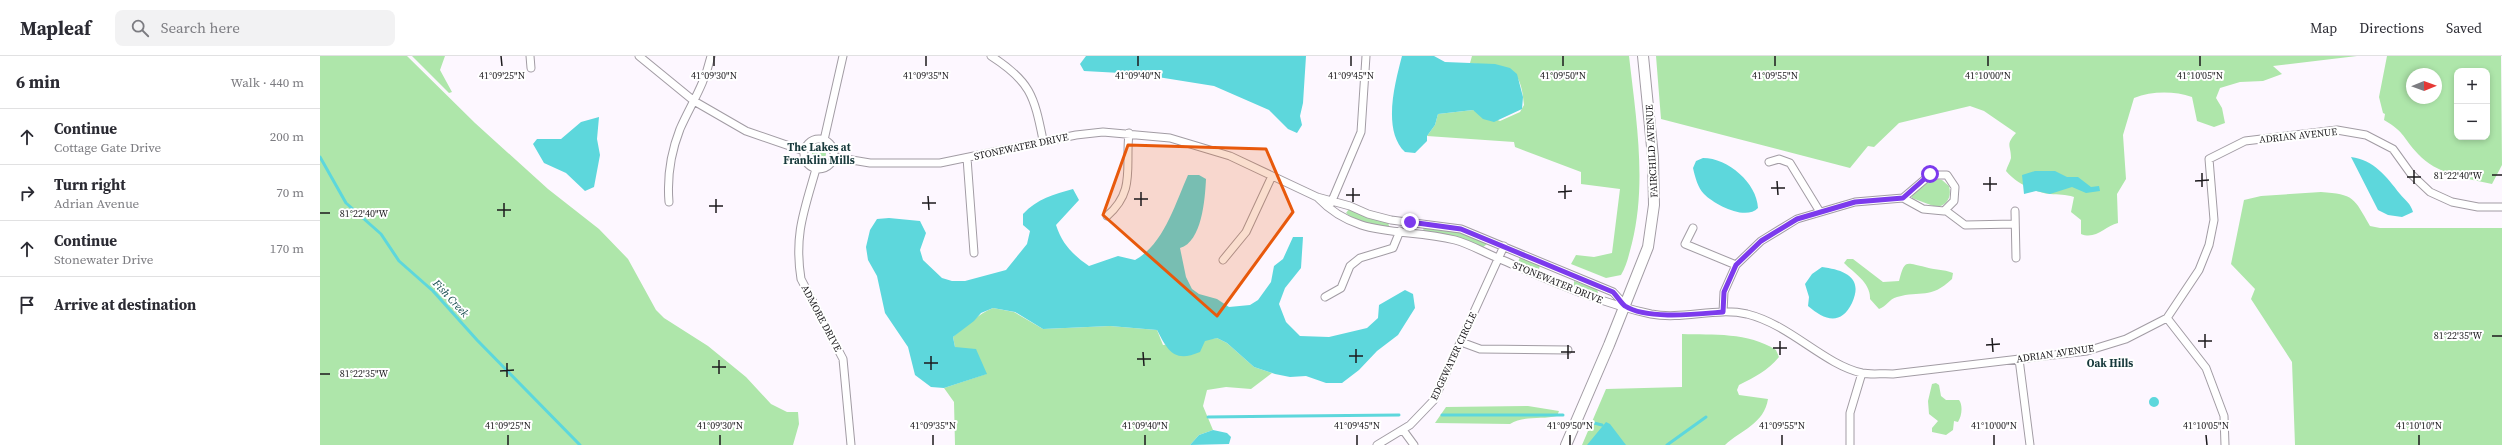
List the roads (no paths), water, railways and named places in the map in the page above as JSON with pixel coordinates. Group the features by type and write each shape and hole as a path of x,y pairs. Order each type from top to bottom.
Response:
{"main road":[{"name":"FAIRCHILD AVENUE","path":"1566,445 1626,306 1648,247 1654,204 1653,157 1643,56"}],"street":[{"path":"530,56 531,68"},
{"path":"639,56 694,101 746,131 804,151"},
{"path":"669,202 667,184 679,131 703,85 711,56"},
{"path":"824,140 843,56"},
{"path":"991,56 1006,65 1025,83 1036,108 1043,140"},
{"path":"1328,208 1361,132 1366,56"},
{"name":"ADRIAN AVENUE","path":"1626,306 1652,314 1678,315 1723,312 1746,314 1782,327 1836,362 1862,373 1893,374 2087,351 2126,339 2167,318 2199,270 2210,245 2214,220 2209,159 2245,141 2337,130 2366,135 2393,149 2411,174 2430,192 2452,202 2478,207 2502,207"},
{"name":"STONEWATER DRIVE","path":"834,157 870,162 911,164 940,163 1043,140 1103,132 1129,133 1170,138 1200,145 1230,156 1316,197 1332,200 1391,220 1461,229 1613,292 1626,306"},
{"path":"1107,216 1118,206 1127,190 1129,133"},
{"path":"824,140 832,147 834,157 827,167 816,169 806,162 804,151 811,141 824,140"},
{"path":"967,158 974,253"},
{"path":"1769,162 1779,159 1790,163 1820,212"},
{"name":"ADMORE DRIVE","path":"816,169 799,232 798,260 801,279 843,359 851,445"},
{"path":"1723,312 1724,292 1736,265 1761,241 1797,219 1855,202 1903,198 1930,174 1946,175 1952,180 1956,195 1949,207 1945,210 1930,211 1917,207 1903,198"},
{"path":"1223,260 1246,232 1272,176"},
{"name":"STONEWATER DRIVE","path":"1316,197 1328,208 1364,226 1455,240 1607,302 1626,306"},
{"path":"1945,210 1965,225 2015,224"},
{"path":"2015,211 2016,258"},
{"path":"1693,228 1685,244 1736,265"},
{"path":"1325,297 1341,288 1350,266 1360,258 1393,248 1399,232"},
{"name":"EDGEWATER CIRCLE","path":"1377,445 1403,430 1434,400 1504,246"},
{"path":"2167,318 2206,368 2224,416 2225,445"},
{"path":"1461,342 1480,349 1568,350"},
{"path":"2019,359 2030,445"},
{"path":"1850,445 1850,413 1862,373"},
{"path":"1403,430 1414,445"}],"water":[{"path":"1086,56 1306,56 1303,103 1300,116 1302,125 1297,133 1288,129 1269,110 1214,86 1139,74 1084,71 1080,64"},
{"path":"1402,56 1434,56 1445,62 1495,64 1510,68 1517,74 1523,97 1522,109 1494,122 1483,119 1473,110 1438,114 1435,125 1427,136 1427,141 1415,153 1405,152 1398,143 1394,132 1392,119 1392,106 1396,79"},
{"path":"599,117 597,139 600,155 594,187 585,191 566,173 544,163 533,144 537,139 561,139 581,122"},
{"path":"2351,157 2373,165 2379,170 2408,202 2413,212 2402,217 2388,215 2378,210"},
{"path":"1703,158 1722,162 1740,174 1747,181 1752,190 1758,208 1753,212 1746,213 1731,210 1715,203 1704,194 1698,186 1693,168 1696,161"},
{"path":"2035,171 2055,171 2067,177 2078,177 2091,187 2099,186 2100,191 2086,193 2072,187 2050,194 2036,191 2024,194 2022,175"},
{"path":"1188,175 1199,175 1206,179 1205,197 1198,229 1193,238 1180,248 1186,277 1192,289 1199,294 1217,299 1229,307 1250,305 1258,300 1271,282 1274,266 1283,259 1293,237 1303,237 1301,268 1285,288 1279,304 1286,322 1300,336 1329,337 1367,328 1378,318 1379,305 1405,290 1413,294 1415,308 1398,335 1377,351 1359,370 1342,383 1326,383 1306,376 1290,377 1254,367 1227,343 1217,338 1205,341 1200,352 1184,356 1173,353 1165,344 1157,330 1110,326 1043,329 1015,312 993,308 981,313 974,321 953,337 955,347 976,349 987,374 944,388 931,387 915,375 908,347 885,313 877,276 868,260 866,247 870,230 877,219 889,218 920,221 926,233 920,250 923,260 942,278 952,281 965,281 1006,270 1027,244 1030,231 1023,225 1023,214 1034,204 1040,201 1073,189 1079,200 1056,225 1061,238 1069,248 1078,258 1089,266 1118,256 1135,260 1154,244 1161,234 1168,222"},
{"path":"1822,267 1838,270 1850,276 1854,281 1855,294 1852,303 1843,315 1837,318 1820,315 1808,306 1809,297 1805,284 1812,274"},
{"path":"2152,397 2156,397 2158,398 2158,406 2152,407 2149,404 2149,400"},
{"path":"1606,422 1610,424 1626,445 1587,445"},
{"path":"1213,430 1227,433 1231,437 1229,444 1190,445 1199,435"}],"waterway":[{"name":"Fish Creek","path":"320,157 346,203 381,234 399,261 433,291 477,340 580,445"},
{"path":"1208,417 1399,415"},
{"path":"1442,415 1563,415"},
{"path":"1667,445 1706,417"},
{"path":"1594,423 1602,425"}],"district":[{"name":"The Lakes at Franklin Mills","path":"819,153"},
{"name":"Oak Hills","path":"2110,363"}]}
